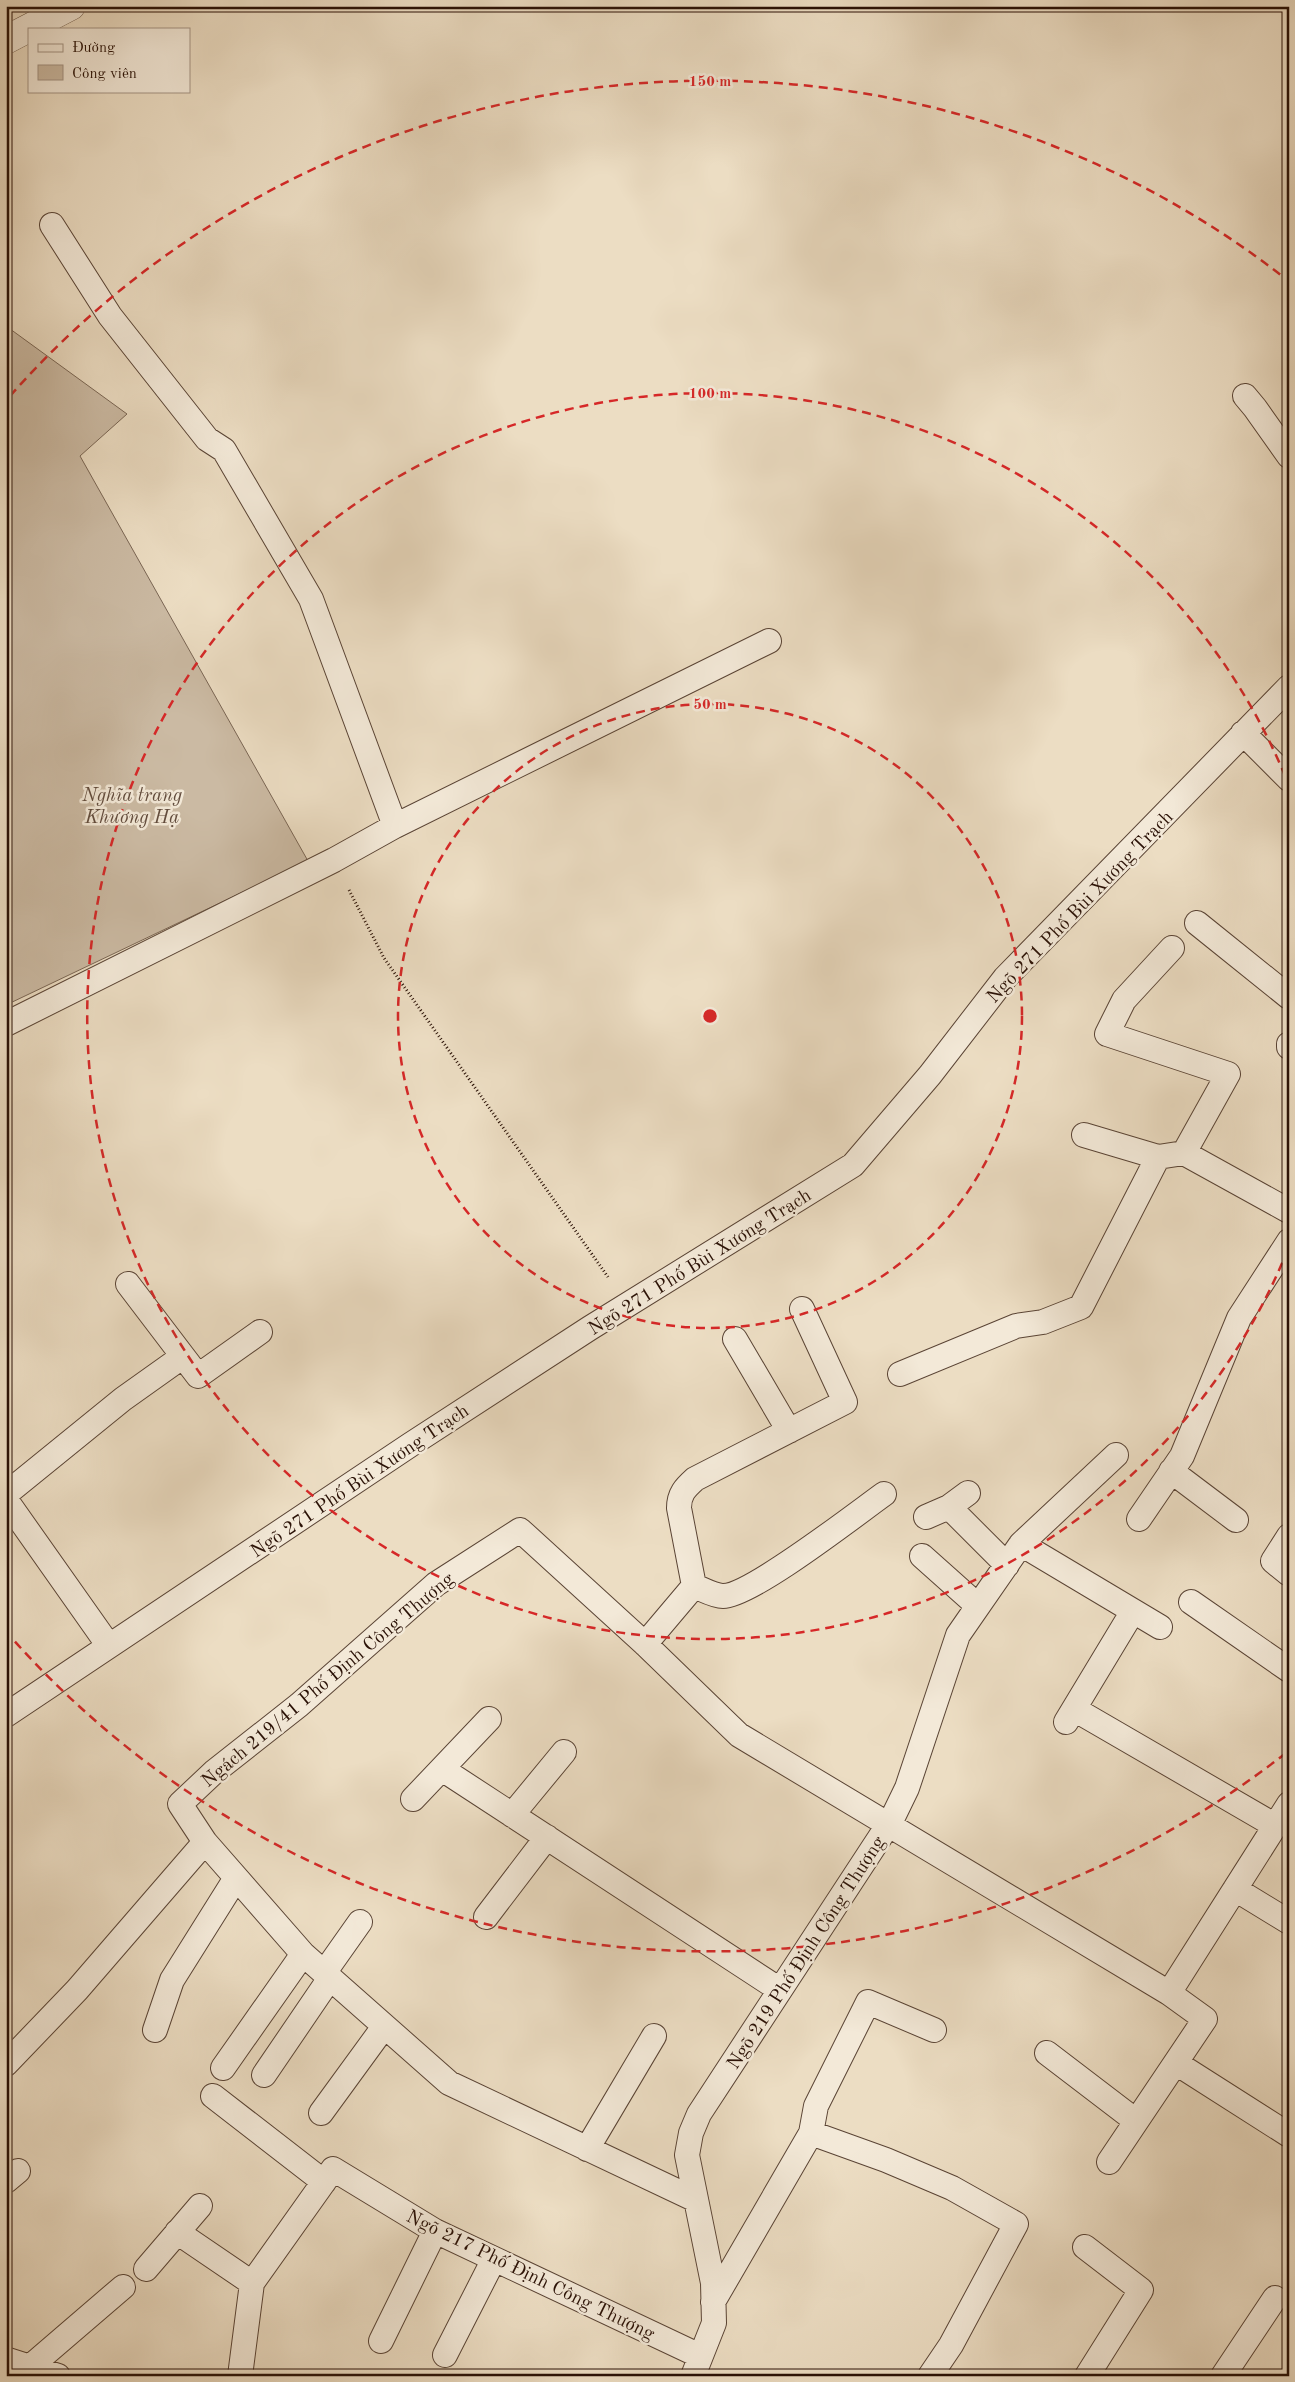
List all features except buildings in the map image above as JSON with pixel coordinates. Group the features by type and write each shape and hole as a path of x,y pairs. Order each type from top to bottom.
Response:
{"street":[{"path":"8,36 71,6"}],"lane":[{"path":"52,225 110,316 207,439 224,450 311,599 395,826"},
{"path":"1245,396 1289,456"},
{"path":"6,1024 334,860 395,826 769,641"},
{"name":"Ngõ 271 Phố Bùi Xương Trạch","path":"7,1714 418,1440 627,1305 853,1165 930,1075 1005,978 1243,732 1285,698"},
{"path":"1243,732 1289,779"},
{"path":"1197,923 1289,997"},
{"path":"1172,948 1124,1000 1107,1034 1228,1074 1184,1153"},
{"path":"1084,1135 1158,1157 1184,1153 1289,1211"},
{"path":"900,1374 1016,1326 1044,1322 1081,1307 1158,1157"},
{"path":"1138,1519 1182,1456 1238,1318 1289,1241"},
{"path":"128,1284 198,1376 260,1332"},
{"path":"694,1586 679,1508 679,1498 685,1488 695,1479 845,1402 802,1309"},
{"path":"735,1339 788,1431"},
{"path":"6,1494 123,1399 182,1356"},
{"path":"888,1825 907,1788 958,1635 1021,1544 1116,1455"},
{"path":"1171,1471 1236,1520"},
{"path":"926,1517 949,1507 968,1493"},
{"path":"694,1586 722,1597 737,1593 792,1560 884,1494"},
{"path":"6,1500 109,1646"},
{"path":"949,1507 1007,1565"},
{"name":"Ngách 219/41 Phố Định Công Thượng","path":"205,1842 180,1804 214,1772 299,1704 436,1584 520,1530 645,1644 739,1735 888,1825"},
{"path":"1289,1536 1273,1562 1289,1574"},
{"path":"1021,1544 1160,1627"},
{"path":"922,1556 978,1606"},
{"path":"645,1644 694,1586"},
{"path":"1191,1602 1289,1670"},
{"path":"1127,1621 1070,1715 1283,1816 1169,1993"},
{"path":"413,1799 489,1719"},
{"path":"512,1814 564,1752"},
{"path":"442,1769 780,1990"},
{"name":"Ngõ 219 Phố Định Công Thượng","path":"697,2366 714,2322 713,2282 687,2155 690,2134 699,2114 888,1825 1169,1993 1205,2019 1176,2063"},
{"path":"486,1917 547,1838"},
{"path":"6,2064 77,1990 205,1842 303,1954 383,2028 449,2083 696,2200"},
{"path":"155,2030 172,1980 236,1878"},
{"path":"1235,1889 1289,1922"},
{"path":"264,2074 360,1922"},
{"path":"223,2068 303,1954"},
{"path":"713,2302 811,2133 816,2106 868,2002 934,2030"},
{"path":"321,2113 383,2028"},
{"path":"587,2149 654,2036"},
{"path":"1047,2053 1136,2121"},
{"path":"1109,2162 1176,2063 1289,2135"},
{"path":"213,2096 324,2182"},
{"path":"811,2133 886,2160 952,2188 1016,2224 951,2345 930,2376"},
{"name":"Ngõ 217 Phố Định Công Thượng","path":"240,2376 252,2283 333,2169 435,2232 494,2259 697,2366"},
{"path":"146,2269 200,2206"},
{"path":"177,2232 252,2283"},
{"path":"381,2341 435,2232"},
{"path":"1085,2248 1142,2290 1087,2376"},
{"path":"445,2355 494,2259"},
{"path":"31,2366 123,2286"},
{"path":"1228,2374 1274,2297"},
{"path":"6,2364 8,2360 58,2376"}],"path":[{"path":"334,860 384,958 627,1305"}],"green space":[{"name":"Nghĩa trang Khương Hạ","path":"6,326 127,414 80,456 308,861 6,1005"}]}
